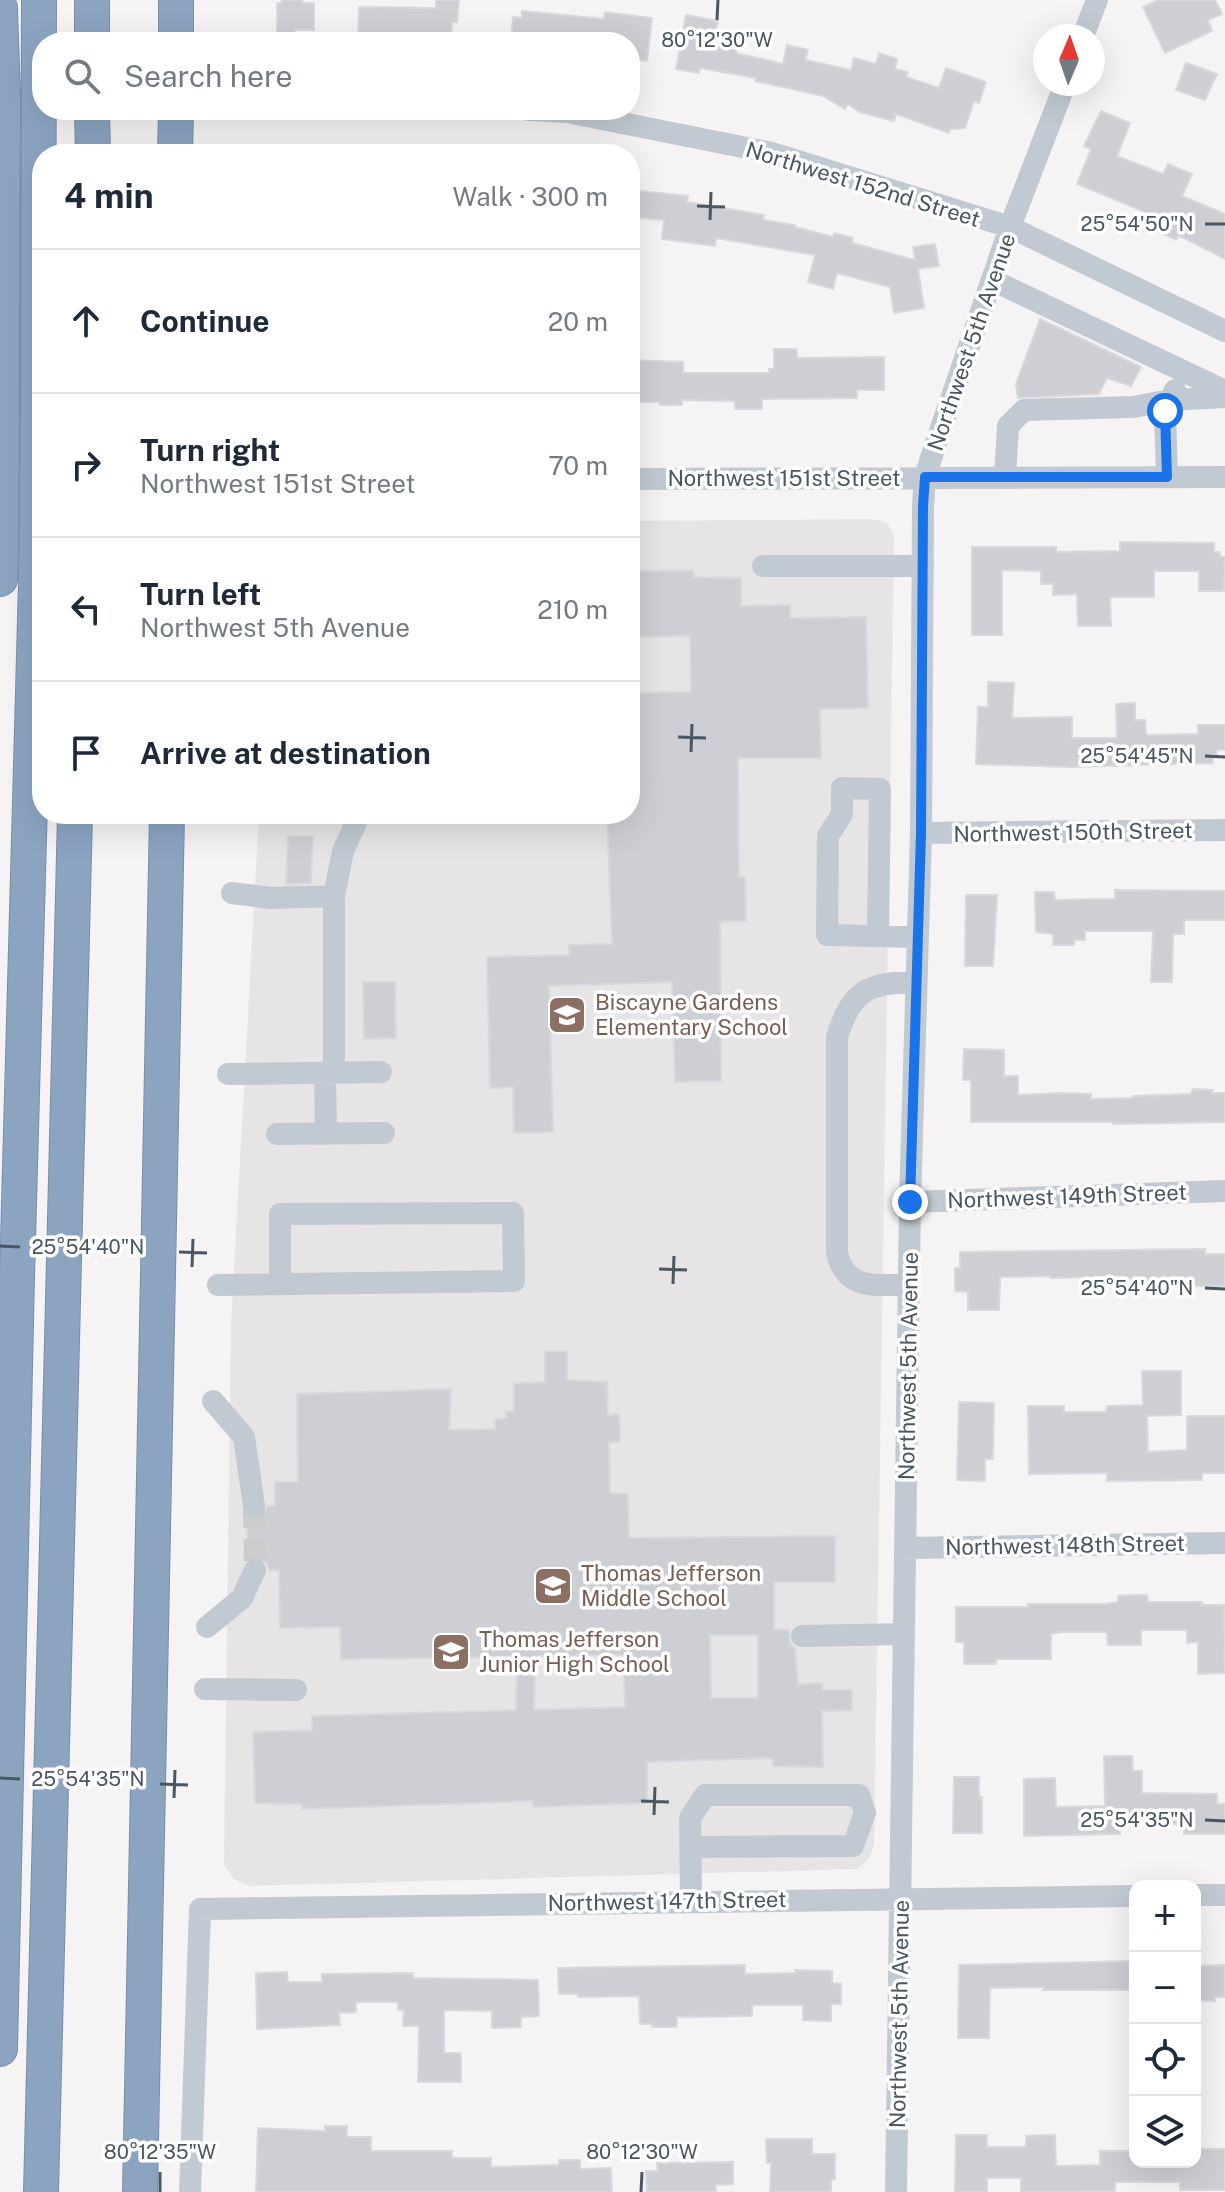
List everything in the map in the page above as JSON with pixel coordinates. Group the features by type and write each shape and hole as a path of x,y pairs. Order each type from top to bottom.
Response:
{"highway":[{"path":"39,0 39,32"},
{"path":"83,0 83,32"},
{"path":"92,0 92,32"},
{"path":"176,0 176,32"},
{"path":"0,8 3,98 0,579"},
{"path":"39,120 39,144"},
{"path":"83,120 83,144"},
{"path":"92,120 93,144"},
{"path":"175,144 176,120"},
{"path":"0,2049 32,728"},
{"path":"41,2192 75,824"},
{"path":"64,1273 73,1226 84,824"},
{"path":"140,2192 167,824"}],"street":[{"path":"1088,24 1097,0"},
{"name":"Northwest 5th Avenue","path":"896,2192 910,1202 921,833 925,477 1010,227 1060,96"},
{"name":"Northwest 152nd Street","path":"607,120 772,153 1010,227 1225,331"},
{"path":"992,280 1184,371 1225,394"},
{"path":"1167,477 1165,411 1184,371"},
{"path":"1005,477 1008,426 1024,410 1133,407 1225,394"},
{"path":"0,458 32,458"},
{"name":"Northwest 151st Street","path":"640,479 1225,477"},
{"path":"0,509 32,508"},
{"path":"763,566 923,566"},
{"path":"878,936 880,789 842,788 842,814 828,836 827,935 917,937"},
{"path":"326,1134 334,896 343,851 355,824"},
{"name":"Northwest 150th Street","path":"921,833 1225,830"},
{"path":"232,893 271,898 334,896"},
{"path":"909,1285 862,1284 849,1278 840,1266 837,1253 837,1037 844,1012 863,991 891,982 916,983"},
{"path":"228,1074 381,1072"},
{"path":"277,1134 384,1133"},
{"name":"Northwest 149th Street","path":"910,1202 1225,1191"},
{"path":"218,1285 514,1281 513,1213 280,1214 280,1284"},
{"path":"213,1401 244,1437 254,1506"},
{"name":"Northwest 148th Street","path":"905,1548 1225,1543"},
{"path":"207,1627 242,1598 255,1570"},
{"path":"802,1636 904,1634"},
{"path":"205,1689 296,1690"},
{"path":"691,1901 690,1818 705,1795 859,1795 865,1813 853,1846 692,1847"},
{"path":"1201,1895 1225,1895"},
{"name":"Northwest 147th Street","path":"190,2192 200,1909 1129,1896"}],"shaded area":[{"path":"872,519 887,523 894,535 874,1846 868,1859 857,1869 249,1886 234,1879 224,1865 231,1325 258,824 640,824 640,521"}],"building":[{"path":"282,0 302,0 302,3 314,3 314,30 277,32 277,3 282,3"},
{"path":"436,0 459,0 457,22 452,22 452,32 358,32 359,7 436,8"},
{"path":"1158,0 1215,0 1222,14 1208,20 1212,31 1165,53 1143,7"},
{"path":"522,11 604,19 605,12 652,18 647,61 640,60 640,32 512,32 513,17 522,18"},
{"path":"686,15 718,21 714,43 737,47 736,53 783,64 787,45 808,50 805,60 851,70 854,58 876,64 879,53 897,59 895,69 908,72 906,77 939,88 946,68 986,82 979,103 974,101 965,128 950,129 949,133 896,114 894,121 860,112 848,104 845,109 823,96 755,81 756,78 700,68 699,73 676,69"},
{"path":"1186,63 1217,74 1205,100 1176,90"},
{"path":"1101,111 1130,123 1117,156 1163,174 1168,164 1192,174 1182,196 1225,214 1225,259 1178,235 1176,240 1152,229 1155,223 1142,218 1145,212 1077,184 1091,149 1084,146"},
{"path":"640,191 688,196 687,202 764,215 763,220 795,225 833,237 834,233 853,238 852,243 915,260 913,247 935,244 939,266 918,269 924,308 894,313 890,287 837,273 833,289 808,282 815,255 716,238 715,246 662,239 664,220 640,218"},
{"path":"1040,319 1141,367 1131,386 1107,378 1099,394 1018,398 1016,384"},
{"path":"774,349 797,349 797,358 884,357 884,390 857,390 857,398 762,399 762,409 735,409 735,401 682,400 682,405 640,402 640,360 683,362 683,373 769,373 769,369 774,369"},
{"path":"1120,542 1214,543 1214,552 1220,552 1220,557 1225,557 1224,591 1199,591 1199,571 1154,571 1154,597 1110,597 1111,626 1078,626 1077,594 1053,595 1053,584 1041,584 1041,571 1002,570 1002,635 972,635 972,547 1056,547 1056,552 1120,551"},
{"path":"693,570 694,577 741,578 741,606 790,605 790,618 866,617 868,708 820,709 821,758 738,758 739,877 745,877 746,921 720,922 721,1081 675,1082 672,982 549,986 553,1132 514,1133 513,1087 490,1088 487,957 569,955 569,945 612,944 607,824 640,824 640,693 691,692 690,636 640,637 640,571"},
{"path":"988,682 1014,683 1012,718 1072,717 1072,738 1117,738 1116,704 1135,703 1135,720 1145,720 1146,734 1198,734 1198,725 1225,725 1225,750 1217,750 1213,763 1071,767 976,764 978,707 988,707"},
{"path":"288,836 313,836 311,883 286,884"},
{"path":"1115,890 1225,891 1225,920 1184,920 1184,934 1173,934 1172,982 1151,982 1153,931 1085,931 1085,940 1074,940 1074,945 1053,945 1053,934 1036,932 1035,892 1054,892 1055,900 1115,899"},
{"path":"966,895 997,895 993,966 965,966"},
{"path":"363,982 395,982 396,1038 364,1039"},
{"path":"964,1049 1004,1050 1004,1076 1018,1076 1018,1095 1059,1093 1091,1094 1091,1099 1133,1098 1191,1094 1193,1089 1213,1090 1212,1093 1225,1093 1225,1122 971,1122 971,1080 963,1080"},
{"path":"1205,1249 1205,1254 1225,1254 1225,1286 1190,1286 1190,1278 1000,1277 999,1310 968,1310 968,1292 955,1291 955,1268 960,1268 960,1252"},
{"path":"545,1351 567,1351 567,1380 607,1382 608,1415 619,1414 620,1425 620,1442 609,1442 610,1493 628,1494 629,1538 835,1536 835,1582 774,1582 774,1629 789,1630 790,1643 795,1648 798,1684 822,1683 822,1690 852,1690 852,1710 822,1711 823,1767 773,1766 772,1758 647,1762 647,1803 533,1807 533,1801 302,1809 302,1804 255,1803 253,1732 312,1730 312,1716 516,1710 517,1657 341,1659 340,1627 280,1628 279,1570 269,1570 260,1557 247,1559 247,1518 257,1520 268,1506 275,1506 275,1482 298,1482 297,1394 451,1389 449,1430 495,1429 495,1419 507,1418 506,1411 514,1411 514,1383 545,1382","holes":["710,1635 758,1635 758,1698 711,1698","623,1655 625,1707 534,1710 535,1656"]},
{"path":"1142,1371 1181,1371 1181,1415 1147,1416 1148,1452 1187,1450 1187,1416 1225,1416 1225,1473 1202,1473 1202,1480 1107,1481 1107,1473 1029,1474 1028,1406 1064,1406 1064,1412 1106,1412 1107,1406 1143,1405"},
{"path":"959,1402 994,1403 993,1459 985,1459 985,1481 957,1480"},
{"path":"1147,1595 1148,1602 1224,1605 1225,1673 1198,1674 1198,1642 1187,1643 1187,1630 1141,1630 1141,1645 1108,1645 1107,1632 1060,1632 1051,1634 1051,1659 996,1659 996,1664 964,1664 964,1642 956,1642 956,1607 1107,1604 1118,1602 1118,1596"},
{"path":"1104,1756 1132,1756 1133,1771 1142,1771 1142,1793 1217,1794 1217,1804 1225,1804 1225,1834 1184,1834 1184,1824 1125,1824 1120,1825 1120,1834 1024,1836 1024,1779 1055,1778 1056,1807 1105,1806"},
{"path":"954,1777 979,1777 982,1833 953,1833"},
{"path":"1129,1961 1129,1990 990,1988 989,2038 958,2038 959,1965"},
{"path":"745,1965 745,1974 832,1971 832,1983 841,1984 841,2004 831,2004 831,2021 803,2020 803,2005 752,2005 752,2016 677,2017 677,2027 652,2027 652,2024 640,2024 639,1996 578,1997 578,1994 559,1994 558,1968"},
{"path":"1225,1965 1225,1997 1214,1997 1215,2001 1201,2000 1201,1966"},
{"path":"287,1972 288,1982 322,1982 322,1974 413,1973 413,1978 538,1980 539,2016 521,2017 521,2027 492,2028 492,2011 444,2010 444,2053 461,2053 461,2082 418,2082 419,2026 403,2026 404,2010 398,2010 398,2002 356,2002 356,2012 339,2013 340,2025 257,2029 256,1973"},
{"path":"325,2126 347,2126 347,2137 371,2137 371,2151 452,2151 452,2158 491,2158 491,2167 559,2165 559,2160 580,2160 580,2169 611,2168 612,2192 256,2192 258,2128 325,2131"},
{"path":"956,2135 987,2135 987,2147 1026,2147 1026,2136 1055,2135 1056,2166 1100,2165 1100,2151 1129,2151 1129,2168 1201,2168 1201,2149 1225,2149 1225,2190 1180,2190 1180,2182 1115,2182 1115,2191 1021,2192 1021,2178 987,2178 987,2192 955,2192"},
{"path":"766,2139 812,2139 812,2154 835,2154 835,2179 831,2180 831,2192 770,2192 771,2163 767,2163"},
{"path":"733,2162 733,2184 716,2185 716,2192 647,2192 646,2171 658,2171 657,2163"}],"tunnel":[{"path":"254,1506 255,1570"}],"place":[{"name":"Biscayne Gardens Elementary School","path":"567,1015"},
{"name":"Thomas Jefferson Middle School","path":"553,1586"},
{"name":"Thomas Jefferson Junior High School","path":"451,1652"}],"route":[{"path":"910,1202 921,833 925,477 1167,477 1165,411"}]}
